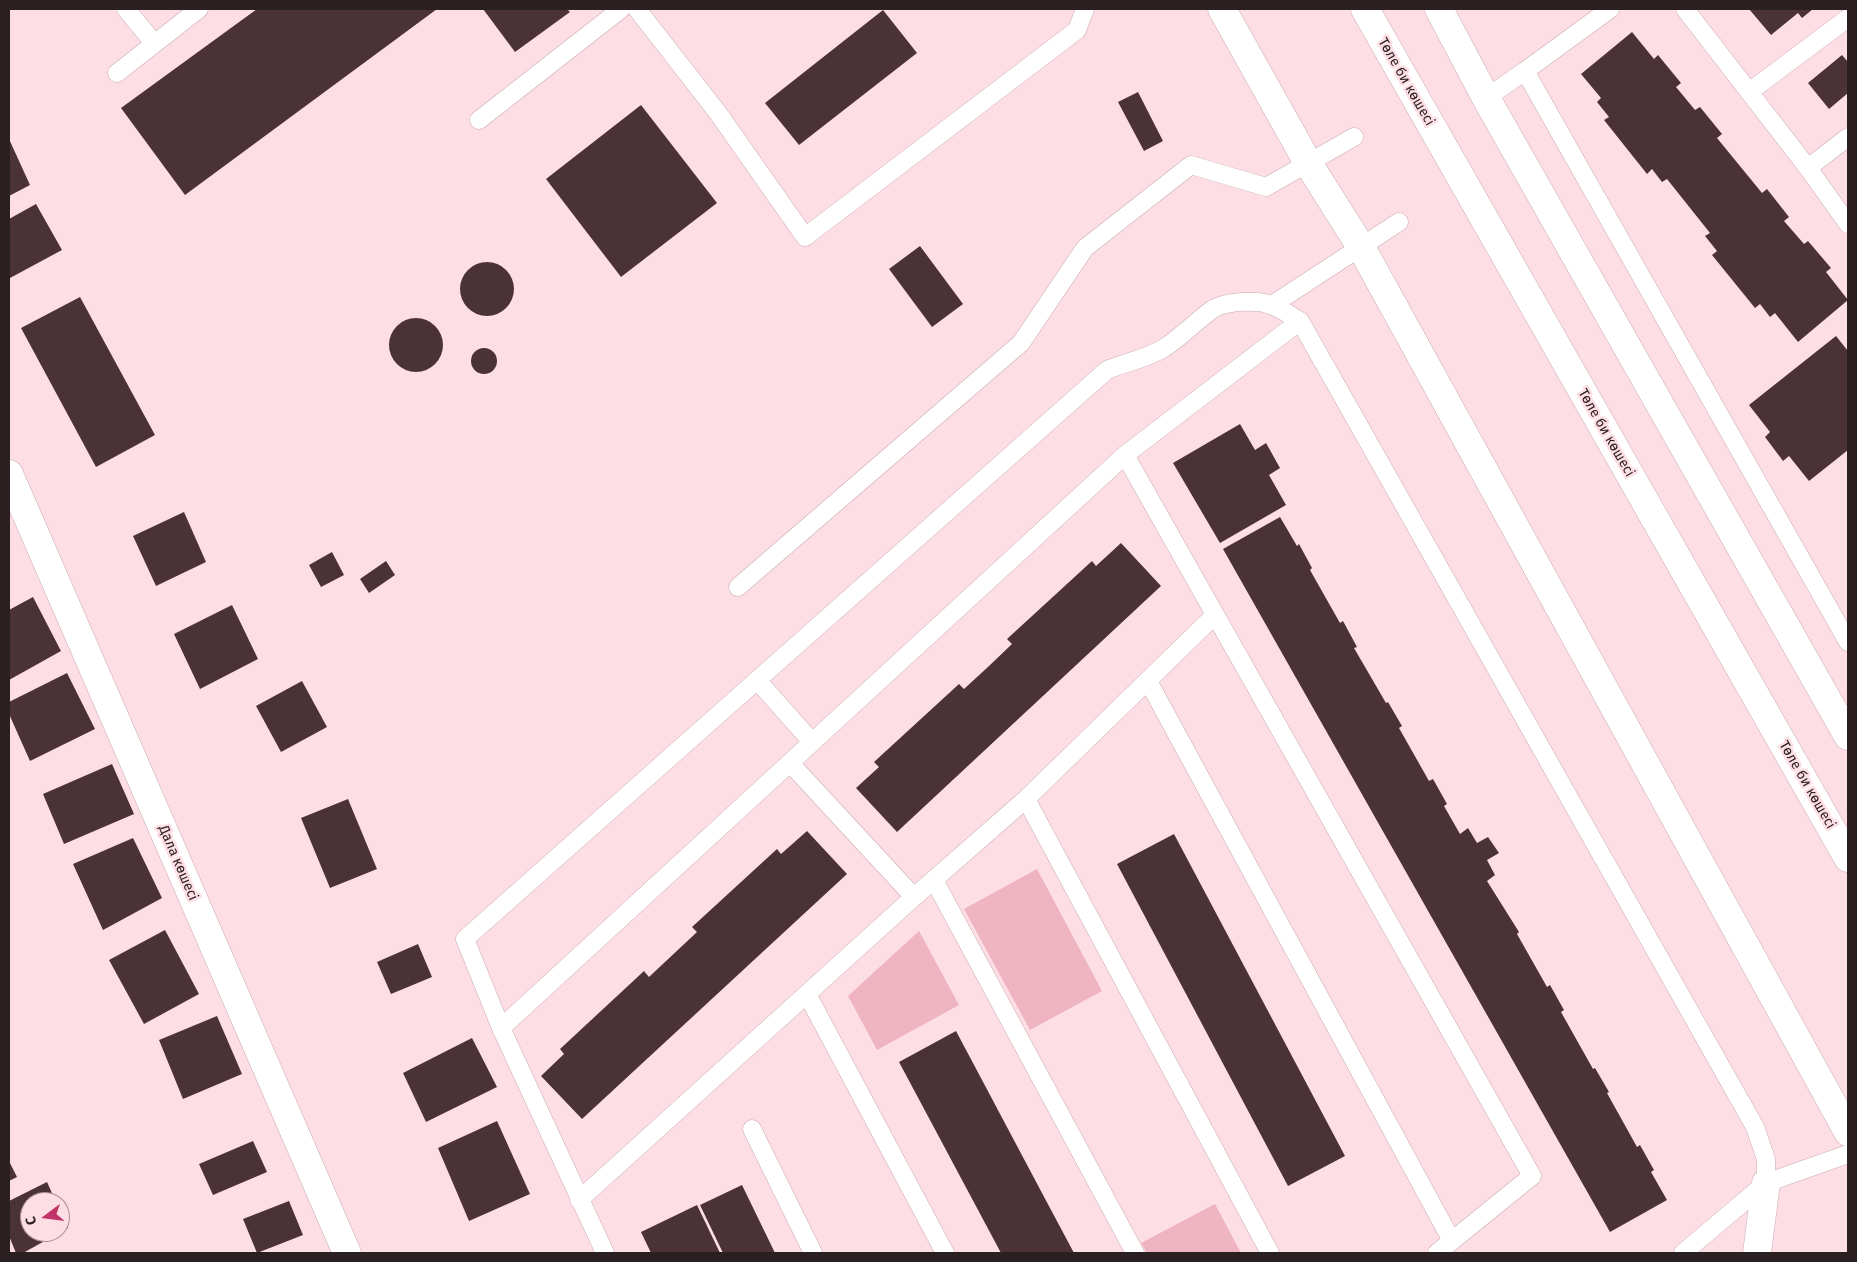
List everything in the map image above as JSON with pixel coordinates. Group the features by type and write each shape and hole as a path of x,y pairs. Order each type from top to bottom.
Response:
{"street":[{"path":"1222,9 1308,163 1361,247 1848,1132"},
{"name":"Төле би көшесі","path":"1364,9 1848,858"},
{"path":"1439,9 1486,98 1848,736"},
{"name":"Дала көшесі","path":"9,474 347,1253"},
{"path":"1757,1253 1766,1183"}],"lane":[{"path":"126,9 154,43"},
{"path":"117,73 199,9"},
{"path":"479,120 621,9"},
{"path":"638,9 718,112 805,237 1077,30 1086,9"},
{"path":"1486,98 1610,9"},
{"path":"1685,9 1808,168 1848,224"},
{"path":"1749,92 1848,18"},
{"path":"1524,71 1848,642"},
{"path":"738,587 1022,343 1085,248 1191,164 1266,188 1354,137"},
{"path":"1808,168 1848,137"},
{"path":"1272,305 1399,222"},
{"path":"605,1253 501,1028 465,939 1107,370 1124,363 1143,359 1164,347 1214,308 1230,303 1248,302 1272,305 1300,321 1755,1127 1766,1159 1766,1183"},
{"path":"501,1028 1125,455 1300,321"},
{"path":"1125,455 1532,1176 1436,1253"},
{"path":"579,1200 914,897 1026,799 1215,615"},
{"path":"757,680 812,742"},
{"path":"1148,681 1452,1241"},
{"path":"790,762 914,897"},
{"path":"1026,799 1270,1253"},
{"path":"934,880 1135,1253"},
{"path":"807,994 945,1253"},
{"path":"752,1129 813,1253"},
{"path":"1683,1253 1766,1183 1848,1154"}],"shaded area":[{"path":"1037,869 1102,991 1030,1030 964,909"},
{"path":"919,931 959,1005 877,1050 848,996"},
{"path":"1215,1204 1241,1253 1147,1253 1141,1243"}],"building":[{"path":"257,9 437,9 185,195 121,108"},
{"path":"483,9 567,9 570,12 515,52"},
{"path":"1749,9 1813,9 1802,18 1798,13 1771,35"},
{"path":"883,10 917,53 799,145 765,103"},
{"path":"1632,32 1654,59 1658,55 1681,83 1676,87 1695,110 1700,107 1722,134 1717,138 1762,193 1767,189 1789,217 1784,221 1804,244 1808,241 1831,268 1826,272 1848,300 1798,342 1775,313 1770,317 1760,304 1755,308 1712,255 1717,251 1705,236 1710,233 1667,179 1662,182 1652,169 1647,174 1604,120 1609,117 1597,102 1601,98 1581,74"},
{"path":"1842,55 1848,62 1848,93 1829,109 1808,83"},
{"path":"1138,92 1163,141 1144,151 1118,102"},
{"path":"641,105 717,203 621,277 546,179"},
{"path":"9,139 30,185 9,196"},
{"path":"36,204 62,250 10,278 9,219"},
{"path":"920,246 963,304 932,327 889,269"},
{"path":"482,262 492,262 502,266 510,274 514,289 510,304 502,312 492,316 482,316 472,312 464,304 460,294 460,284 464,274 472,266"},
{"path":"80,297 155,435 96,467 21,328"},
{"path":"411,318 421,318 431,322 439,330 443,345 439,360 431,368 421,372 411,372 401,368 393,360 389,350 389,340 393,330 401,322"},
{"path":"1836,336 1848,351 1848,450 1809,481 1789,456 1783,461 1765,437 1770,432 1749,405"},
{"path":"484,348 493,352 497,361 493,370 484,374 475,370 471,361 475,352"},
{"path":"1240,424 1255,450 1266,443 1280,468 1269,475 1286,505 1220,543 1173,463"},
{"path":"184,512 206,562 156,586 133,536"},
{"path":"1280,517 1297,546 1299,544 1312,568 1310,570 1340,623 1343,621 1357,647 1354,648 1386,703 1388,702 1402,726 1399,728 1429,781 1433,779 1447,804 1444,806 1460,834 1468,828 1477,843 1488,837 1499,853 1487,860 1495,875 1487,881 1519,932 1517,934 1547,987 1550,985 1564,1010 1561,1012 1593,1069 1595,1068 1609,1092 1607,1093 1637,1147 1640,1145 1654,1170 1651,1172 1667,1200 1610,1232 1223,549"},
{"path":"1121,543 1161,586 897,832 856,788 879,767 874,762 959,684 964,689 989,666 1012,644 1007,639 1092,561 1096,566"},
{"path":"332,552 344,575 321,587 309,565"},
{"path":"386,561 395,575 369,593 360,579"},
{"path":"33,597 61,651 9,680 9,610"},
{"path":"232,605 258,659 200,689 174,634"},
{"path":"67,673 95,729 30,761 9,714 9,702"},
{"path":"302,681 327,727 281,752 256,706"},
{"path":"112,764 134,814 64,844 43,794"},
{"path":"348,799 377,869 330,888 301,818"},
{"path":"807,831 847,874 582,1119 541,1076 564,1054 560,1049 644,971 649,977 697,932 692,927 777,849 781,854"},
{"path":"1174,834 1345,1156 1288,1186 1117,864"},
{"path":"133,838 162,898 103,930 73,864"},
{"path":"165,930 199,994 144,1024 109,960"},
{"path":"418,944 432,977 391,994 377,962"},
{"path":"217,1016 242,1074 183,1099 159,1040"},
{"path":"956,1031 1074,1253 1001,1253 899,1062"},
{"path":"472,1038 497,1087 426,1122 403,1073"},
{"path":"497,1121 530,1194 469,1221 438,1148"},
{"path":"253,1141 267,1172 213,1195 199,1164"},
{"path":"9,1161 17,1177 9,1181"},
{"path":"47,1182 52,1192 27,1192"},
{"path":"742,1185 775,1253 723,1253 700,1205"},
{"path":"20,1196 20,1242 43,1242 23,1253 16,1253 9,1236 9,1201"},
{"path":"289,1201 303,1235 257,1253 243,1219"},
{"path":"697,1205 720,1253 651,1253 641,1232"}]}
